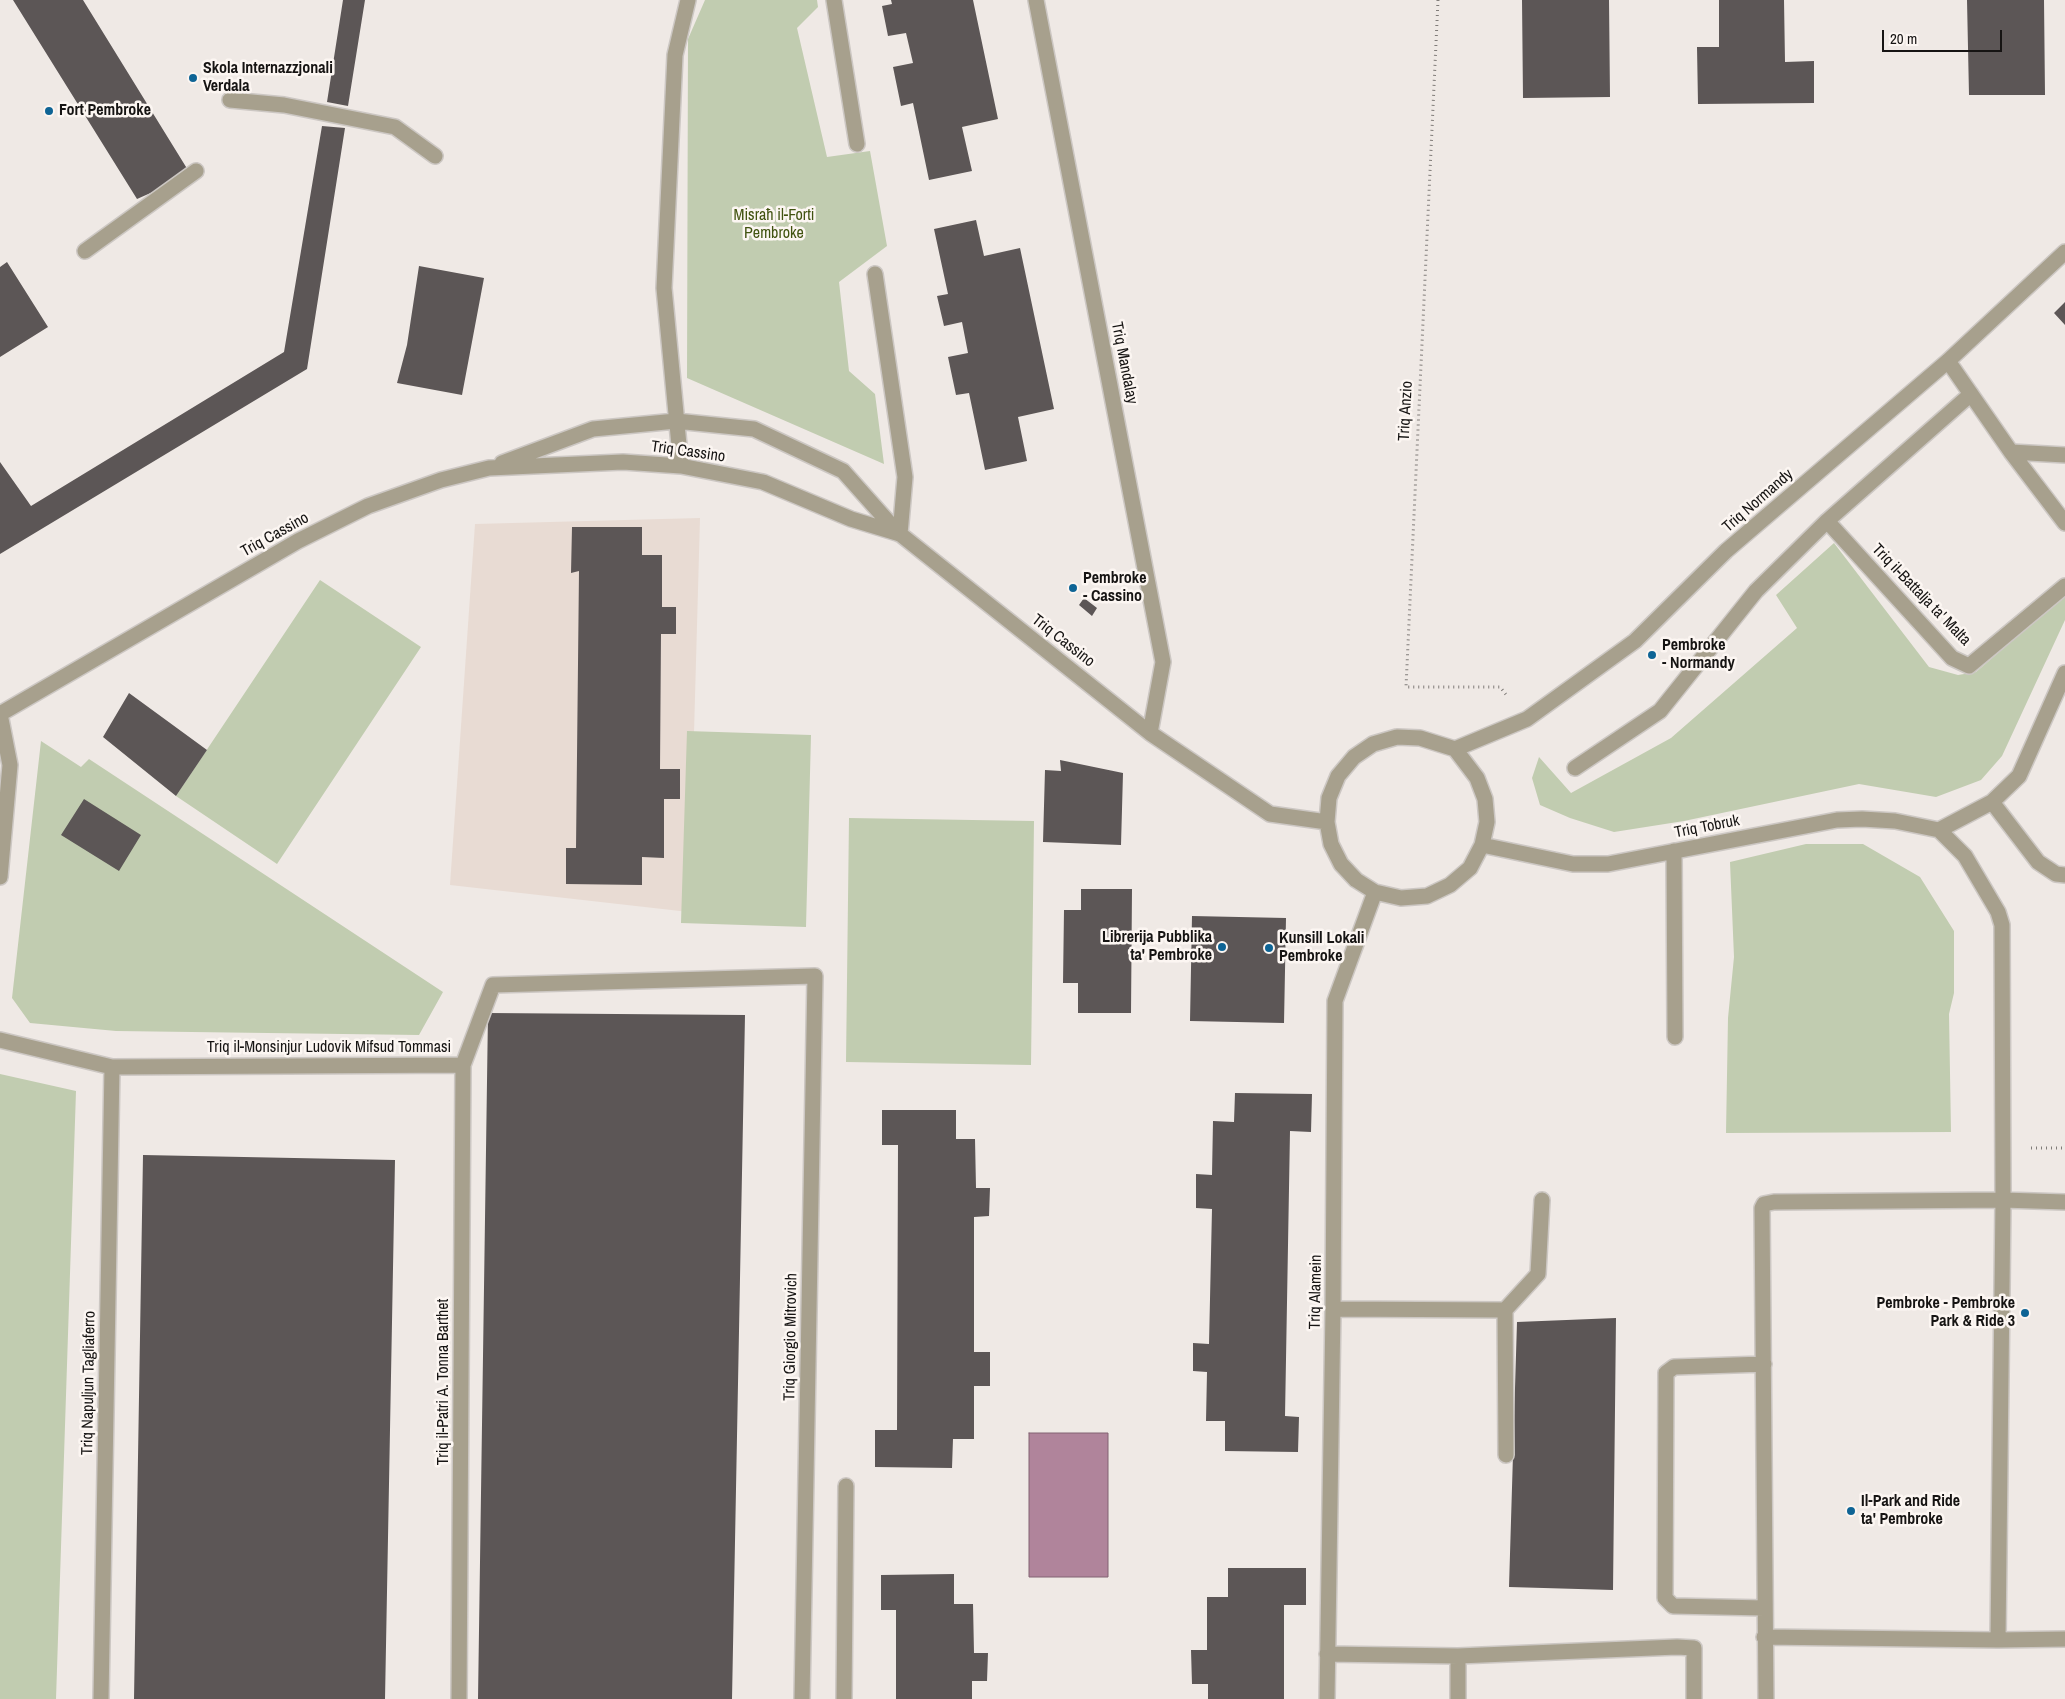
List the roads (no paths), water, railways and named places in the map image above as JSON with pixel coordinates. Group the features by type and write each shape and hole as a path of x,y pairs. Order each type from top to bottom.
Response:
{"street":[{"path":"681,466 664,288 675,55 688,0"},
{"path":"834,0 857,144"},
{"name":"Triq Mandalay","path":"1036,0 1164,662 1150,733"},
{"path":"230,100 284,105 395,127 435,156"},
{"path":"86,251 196,171"},
{"name":"Triq Normandy","path":"1455,750 1527,720 1634,641 1726,551 1948,361 2065,252"},
{"path":"875,274 905,477 900,534"},
{"path":"1948,361 2065,523"},
{"path":"1575,768 1660,711 1756,592 1827,521 1970,394"},
{"path":"489,468 593,429 676,421 754,429 843,471 900,534"},
{"path":"2012,452 2065,455"},
{"name":"Triq Cassino","path":"0,714 298,540 368,506 441,480 489,468 623,462 681,466 763,482 851,519 900,534 1150,733 1270,814 1327,822"},
{"name":"Triq il-Battalja ta' Malta","path":"1827,521 1952,658 1969,666 2065,586"},
{"path":"1998,1640 2003,1200 2002,925 1998,912 1965,856 1939,830 1992,802 2019,776 2065,673"},
{"path":"0,714 10,765 0,877"},
{"path":"1396,738 1420,738 1455,750 1477,778 1485,799 1487,822 1482,845 1470,868 1450,886 1427,896 1401,898 1375,892 1356,880 1341,864 1331,844 1327,822 1329,798 1338,776 1354,757 1373,744 1396,738"},
{"path":"1992,802 2038,862 2056,874 2065,875"},
{"name":"Triq Tobruk","path":"1482,845 1573,864 1608,864 1838,820 1895,821 1939,830"},
{"path":"1674,851 1675,1037"},
{"name":"Triq Alamein","path":"1327,1699 1333,1309 1335,1001 1375,892"},
{"name":"Triq il-Monsinjur Ludovik Mifsud Tommasi","path":"0,1040 112,1067 463,1065 493,984 815,976"},
{"name":"Triq Giorgio Mitrovich","path":"802,1699 815,976"},
{"name":"Triq il-Patri A. Tonna Barthet","path":"459,1699 463,1065"},
{"name":"Triq Napuljun Tagliaferro","path":"102,1699 112,1067"},
{"path":"1506,1455 1505,1310 1538,1274 1542,1200"},
{"path":"1766,1699 1762,1208 1764,1204 1774,1202 2003,1200 2065,1202"},
{"path":"1333,1309 1505,1310"},
{"path":"1764,1364 1674,1367 1666,1373 1665,1598 1673,1606 1764,1608"},
{"path":"844,1699 846,1486"},
{"path":"1764,1637 2065,1639"},
{"path":"1327,1654 1458,1656 1677,1647 1694,1648 1694,1699"},
{"path":"1458,1656 1458,1699"}],"place":[{"name":"Skola Internazzjonali Verdala","path":"193,78"},
{"name":"Fort Pembroke","path":"49,111"},
{"name":"Pembroke - Cassino","path":"1073,588"},
{"name":"Pembroke - Normandy","path":"1652,655"},
{"name":"Librerija Pubblika ta' Pembroke","path":"1222,947"},
{"name":"Kunsill Lokali Pembroke","path":"1269,948"},
{"name":"Pembroke - Pembroke Park & Ride 3","path":"2025,1313"},
{"name":"Il-Park and Ride ta' Pembroke","path":"1851,1511"}],"park label":[{"name":"Misraħ il-Forti Pembroke","path":"774,225"}]}
